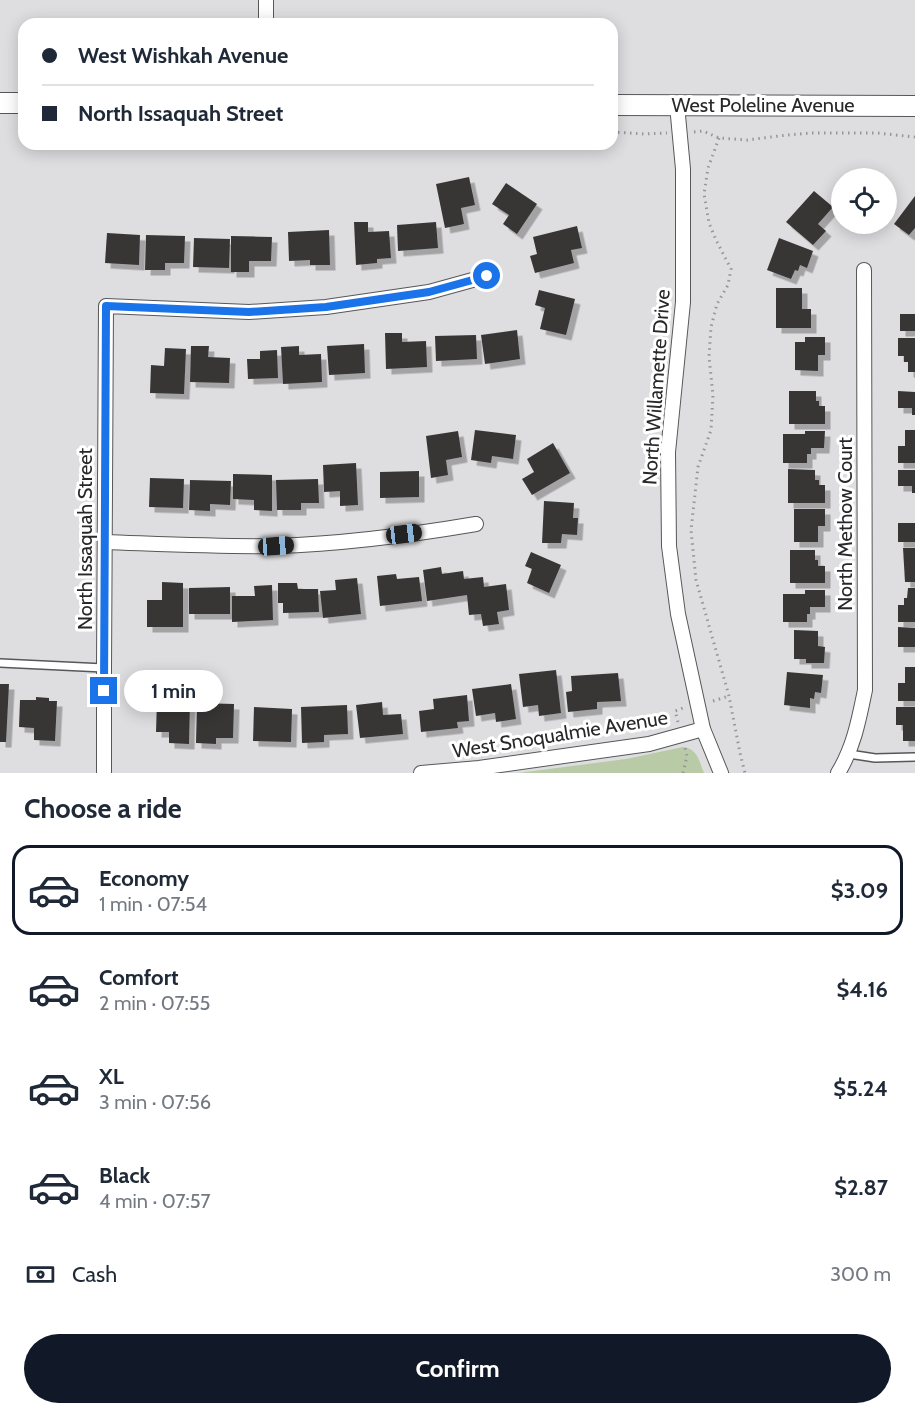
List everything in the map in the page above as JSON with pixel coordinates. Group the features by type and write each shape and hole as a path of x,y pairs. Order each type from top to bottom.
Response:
{"street":[{"path":"266,0 266,18"},
{"path":"0,103 18,103"},
{"name":"West Poleline Avenue","path":"618,105 915,106"},
{"name":"North Willamette Drive","path":"677,105 683,169 683,302 668,452 669,546 678,614 703,729 720,773"},
{"name":"North Methow Court","path":"838,773 849,754 856,735 865,690 864,270"},
{"name":"North Issaquah Street","path":"104,773 106,306 249,312 326,307 429,292 487,276"},
{"path":"105,542 276,546 357,540 476,524"},
{"name":"West Snoqualmie Avenue","path":"421,773 479,768 649,744 703,729"}],"lane":[{"path":"0,663 104,668"},
{"path":"849,754 875,758 915,757"}],"path":[{"path":"618,132 645,134 703,131 719,138 747,140 811,133 877,133 915,137"},
{"path":"719,138 708,168 704,194 709,223 731,269 728,285 717,304 711,327 709,357 713,395 711,430 698,467 691,530 696,580 729,696 745,773"}],"green space":[{"path":"683,747 695,753 704,773 518,773 626,759"}],"building":[{"path":"469,177 475,205 461,208 464,224 445,228 436,184"},
{"path":"506,183 537,204 517,234 503,224 509,215 492,204"},
{"path":"814,191 831,205 831,209 818,224 826,231 813,245 786,222"},
{"path":"915,196 915,228 909,235 897,226 897,220"},
{"path":"354,222 368,222 368,232 389,231 391,258 377,259 377,263 356,265"},
{"path":"436,222 438,248 398,251 397,225"},
{"path":"577,226 582,248 571,250 574,263 535,273 530,256 537,254 533,237"},
{"path":"329,230 330,265 310,265 310,260 289,261 288,232"},
{"path":"107,233 140,235 139,265 105,263"},
{"path":"146,235 185,236 184,263 165,263 165,270 145,270"},
{"path":"231,236 272,237 271,261 249,261 249,272 231,272"},
{"path":"194,238 230,239 229,268 193,267"},
{"path":"779,238 813,251 807,268 800,265 791,279 767,270"},
{"path":"776,288 802,288 802,309 811,309 811,328 776,328"},
{"path":"539,290 575,299 566,335 540,329 545,308 535,305"},
{"path":"900,314 915,314 915,331 900,331"},
{"path":"517,330 520,359 485,364 481,335"},
{"path":"385,333 402,333 402,342 426,341 427,367 386,369"},
{"path":"476,335 477,359 436,361 435,336"},
{"path":"805,337 825,337 825,355 818,355 818,371 795,370 795,342 805,342"},
{"path":"898,338 915,338 915,372 908,372 908,362 904,362 904,356 898,356"},
{"path":"364,344 365,373 329,375 327,346"},
{"path":"191,346 209,346 208,357 230,358 229,383 190,382"},
{"path":"299,346 299,355 321,354 322,382 283,384 281,347"},
{"path":"165,348 186,349 184,394 150,393 151,365 164,366"},
{"path":"277,350 278,378 248,379 247,359 260,359 260,351"},
{"path":"789,391 816,391 816,401 819,401 819,406 825,406 825,424 789,424"},
{"path":"898,391 915,392 915,415 912,415 912,408 898,408"},
{"path":"475,430 516,435 513,459 492,456 491,463 471,460"},
{"path":"905,430 915,430 915,463 898,463 898,446 905,446"},
{"path":"458,431 462,457 446,460 448,475 431,478 426,436"},
{"path":"805,431 825,431 824,448 811,448 811,454 807,454 807,463 783,463 783,434 805,434"},
{"path":"553,443 570,473 532,495 522,479 534,472 527,459"},
{"path":"356,463 358,505 340,506 340,491 324,492 323,465"},
{"path":"788,469 815,470 815,480 819,480 819,485 825,485 825,503 788,503"},
{"path":"898,470 915,470 915,493 912,493 912,486 898,486"},
{"path":"419,471 419,497 380,498 380,472"},
{"path":"233,474 272,475 272,511 254,510 254,500 233,499"},
{"path":"150,478 184,479 183,508 149,507"},
{"path":"318,479 319,503 301,503 301,510 277,510 276,480"},
{"path":"190,480 231,481 230,505 210,504 210,511 189,510"},
{"path":"544,501 574,503 573,518 578,518 577,535 562,534 561,543 542,543"},
{"path":"794,509 825,509 825,526 818,526 818,542 794,542"},
{"path":"898,523 915,523 915,542 898,542"},
{"path":"903,548 915,548 915,582 905,582"},
{"path":"790,550 815,550 815,560 818,560 818,566 825,566 825,583 790,583"},
{"path":"531,552 561,565 549,593 527,583 532,569 525,566"},
{"path":"441,567 442,574 463,571 464,579 483,577 484,587 506,584 509,610 497,612 499,624 483,626 481,614 469,615 467,595 427,601 423,570"},
{"path":"396,574 397,579 419,577 422,601 380,606 377,576"},
{"path":"357,578 361,614 323,618 320,591 336,590 335,580"},
{"path":"162,582 183,583 183,627 147,627 147,600 162,600"},
{"path":"278,583 297,583 298,589 318,589 319,612 283,613 283,603 278,603"},
{"path":"272,585 273,620 232,622 232,596 255,596 254,586"},
{"path":"230,587 230,614 189,614 189,588"},
{"path":"908,588 915,588 915,622 898,622 898,605 904,605"},
{"path":"805,590 825,590 825,607 810,607 807,622 783,622 783,594 805,594"},
{"path":"898,627 915,628 915,647 898,647"},
{"path":"794,630 818,631 818,646 825,647 824,663 806,663 806,659 794,659"},
{"path":"905,667 915,667 915,701 898,701 898,683 905,683"},
{"path":"556,670 561,713 539,716 538,705 523,707 519,674"},
{"path":"787,672 823,675 821,693 815,692 814,699 810,698 810,708 784,705"},
{"path":"618,673 621,701 597,702 597,709 568,712 566,692 572,691 571,676"},
{"path":"0,684 9,684 6,742 0,742"},
{"path":"511,684 516,719 496,722 495,713 476,716 472,689"},
{"path":"467,695 469,721 457,722 458,728 421,732 419,711 434,709 433,699"},
{"path":"36,697 57,701 55,741 34,740 34,728 19,727 20,700 36,700"},
{"path":"157,700 190,701 189,744 169,743 169,732 156,732"},
{"path":"382,702 383,715 401,714 403,734 360,738 356,705"},
{"path":"197,703 234,704 233,738 216,738 216,744 196,743"},
{"path":"347,705 348,734 324,735 324,742 302,743 301,707"},
{"path":"254,707 292,709 291,742 253,741"},
{"path":"896,707 915,707 915,741 903,741 903,725 896,725"}],"route":[{"path":"104,691 106,306 249,312 326,307 429,292 487,276"}]}
